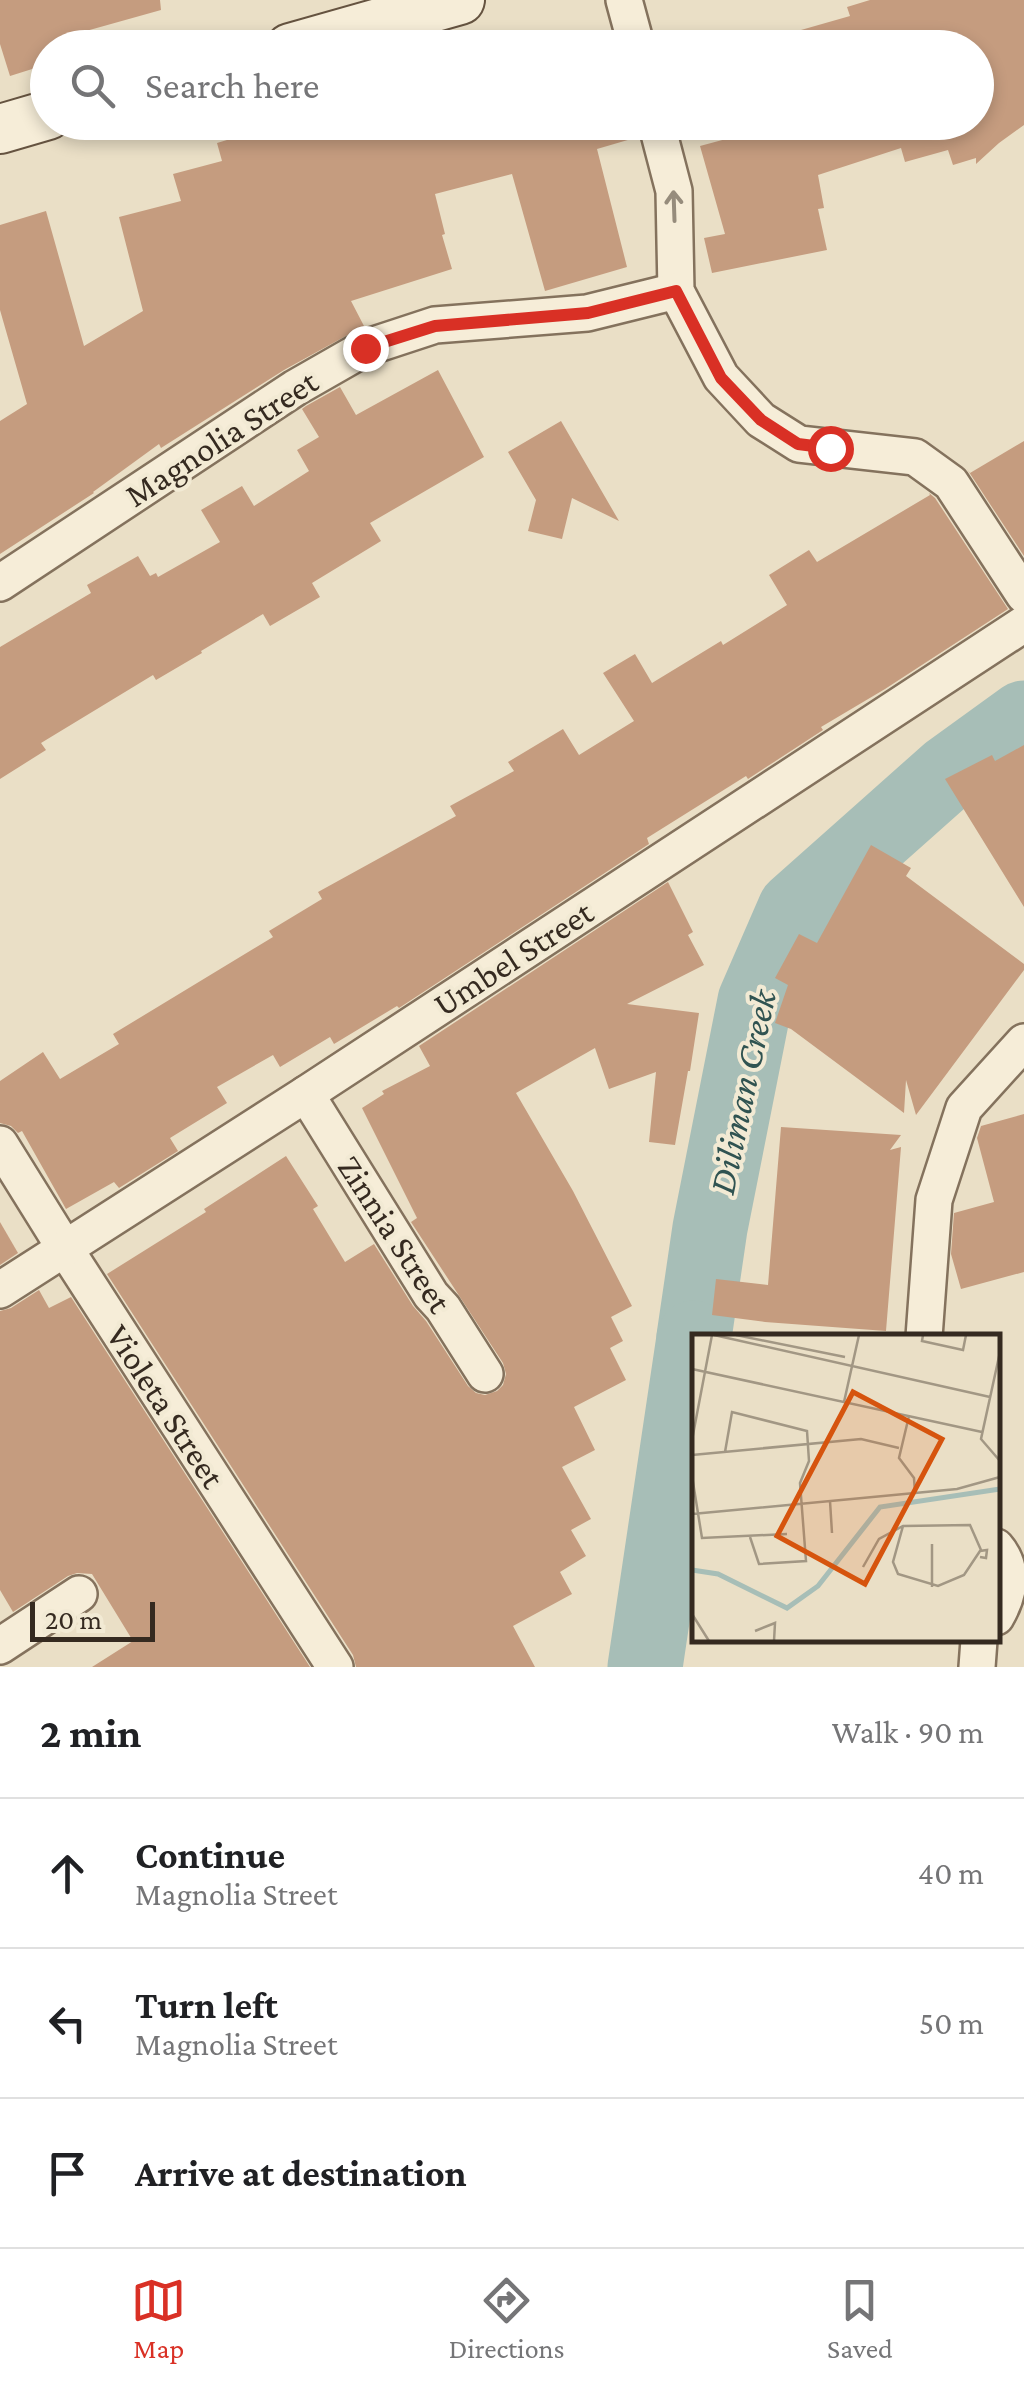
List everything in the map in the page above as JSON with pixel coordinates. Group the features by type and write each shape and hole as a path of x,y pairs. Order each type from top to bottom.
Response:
{"street":[{"path":"354,30 460,0"},
{"path":"624,0 632,30"},
{"path":"0,129 30,121"},
{"path":"661,140 674,192 676,291 721,378 761,420 798,444 915,457 951,483 1024,595"},
{"name":"Magnolia Street","path":"0,582 295,388 365,348 435,326 588,313 676,291"},
{"name":"Umbel Street","path":"0,1290 1024,624"},
{"path":"924,1334 934,1200 964,1108 1024,1042"},
{"name":"Zinnia Street","path":"306,1094 485,1374"},
{"name":"Violeta Street","path":"0,1144 335,1667"},
{"path":"999,1612 1008,1597 1010,1562"},
{"path":"0,1646 79,1594"},
{"path":"977,1667 979,1642"}],"building":[{"path":"0,0 160,0 161,10 90,30 30,30 30,70 10,76 0,44"},
{"path":"870,0 1024,0 1024,125 976,164 976,158 953,165 948,150 905,162 901,148 818,175 824,208 818,209 827,250 712,273 704,238 725,234 700,146 722,140 994,140 994,30 801,30 850,16 847,7"},
{"path":"628,140 597,149 627,267 545,291 512,174 435,194 452,269 351,301 364,326 284,370 161,448 159,444 94,493 0,554 0,421 27,404 0,310 0,225 46,211 84,346 143,311 119,217 181,201 173,174 222,161 217,143"},
{"path":"438,370 484,457 370,523 381,541 312,583 320,597 270,626 263,614 156,680 153,675 41,743 46,750 0,779 0,647 91,593 87,585 138,556 150,576 156,573 158,577 220,542 201,510 242,486 254,506 309,471 297,450 319,437 302,409 306,406 340,387 356,415"},
{"path":"561,421 619,521 572,498 562,539 528,531 536,500 508,452"},
{"path":"1024,441 1024,556 967,469 970,473"},
{"path":"929,493 1008,609 821,727 823,730 748,779 746,776 647,838 649,844 399,1008 334,1044 330,1037 280,1067 273,1055 217,1087 227,1103 170,1138 178,1151 119,1188 114,1182 66,1209 22,1131 18,1133 0,1123 0,1081 43,1052 60,1079 119,1044 113,1034 273,937 269,931 322,899 318,892 456,816 450,806 514,771 508,762 563,729 579,755 634,721 603,673 635,654 652,683 721,641 723,645 787,605 769,575 809,550 817,562"},
{"path":"1024,745 1024,907 945,779 992,755 995,761"},
{"path":"871,845 911,868 906,876 1024,964 1024,970 916,1115 906,1080 904,1113 791,1029 775,1023 788,985 775,978 799,934 817,943"},
{"path":"668,882 693,932 688,935 704,965 627,1004 699,1013 675,1145 649,1142 656,1072 609,1089 595,1048 516,1093 573,1191 632,1306 611,1317 623,1341 610,1348 626,1380 574,1407 595,1450 562,1467 591,1519 571,1530 586,1556 560,1572 572,1594 513,1626 535,1667 356,1667 353,1655 107,1274 286,1156 318,1206 313,1209 345,1262 374,1244 468,1386 485,1395 497,1391 506,1374 503,1363 411,1222 417,1218 362,1108 384,1094 382,1091 430,1066 419,1046"},
{"path":"1024,1114 1024,1272 961,1289 951,1254 954,1213 994,1202 977,1138 981,1126"},
{"path":"781,1127 901,1135 890,1150 901,1147 886,1331 712,1315 716,1279 768,1285"},
{"path":"0,1222 18,1253 0,1265"},
{"path":"39,1290 49,1308 71,1297 310,1667 92,1667 133,1641 92,1574 68,1576 13,1612 0,1590 0,1311"}],"waterway":[{"name":"Diliman Creek","path":"694,1334 710,1228 755,1001 795,909 948,773 1024,718"},
{"name":"Diliman Creek","path":"645,1667 692,1351"}],"route":[{"path":"365,348 435,326 588,313 676,291 721,378 761,420 798,444 830,448"}]}
